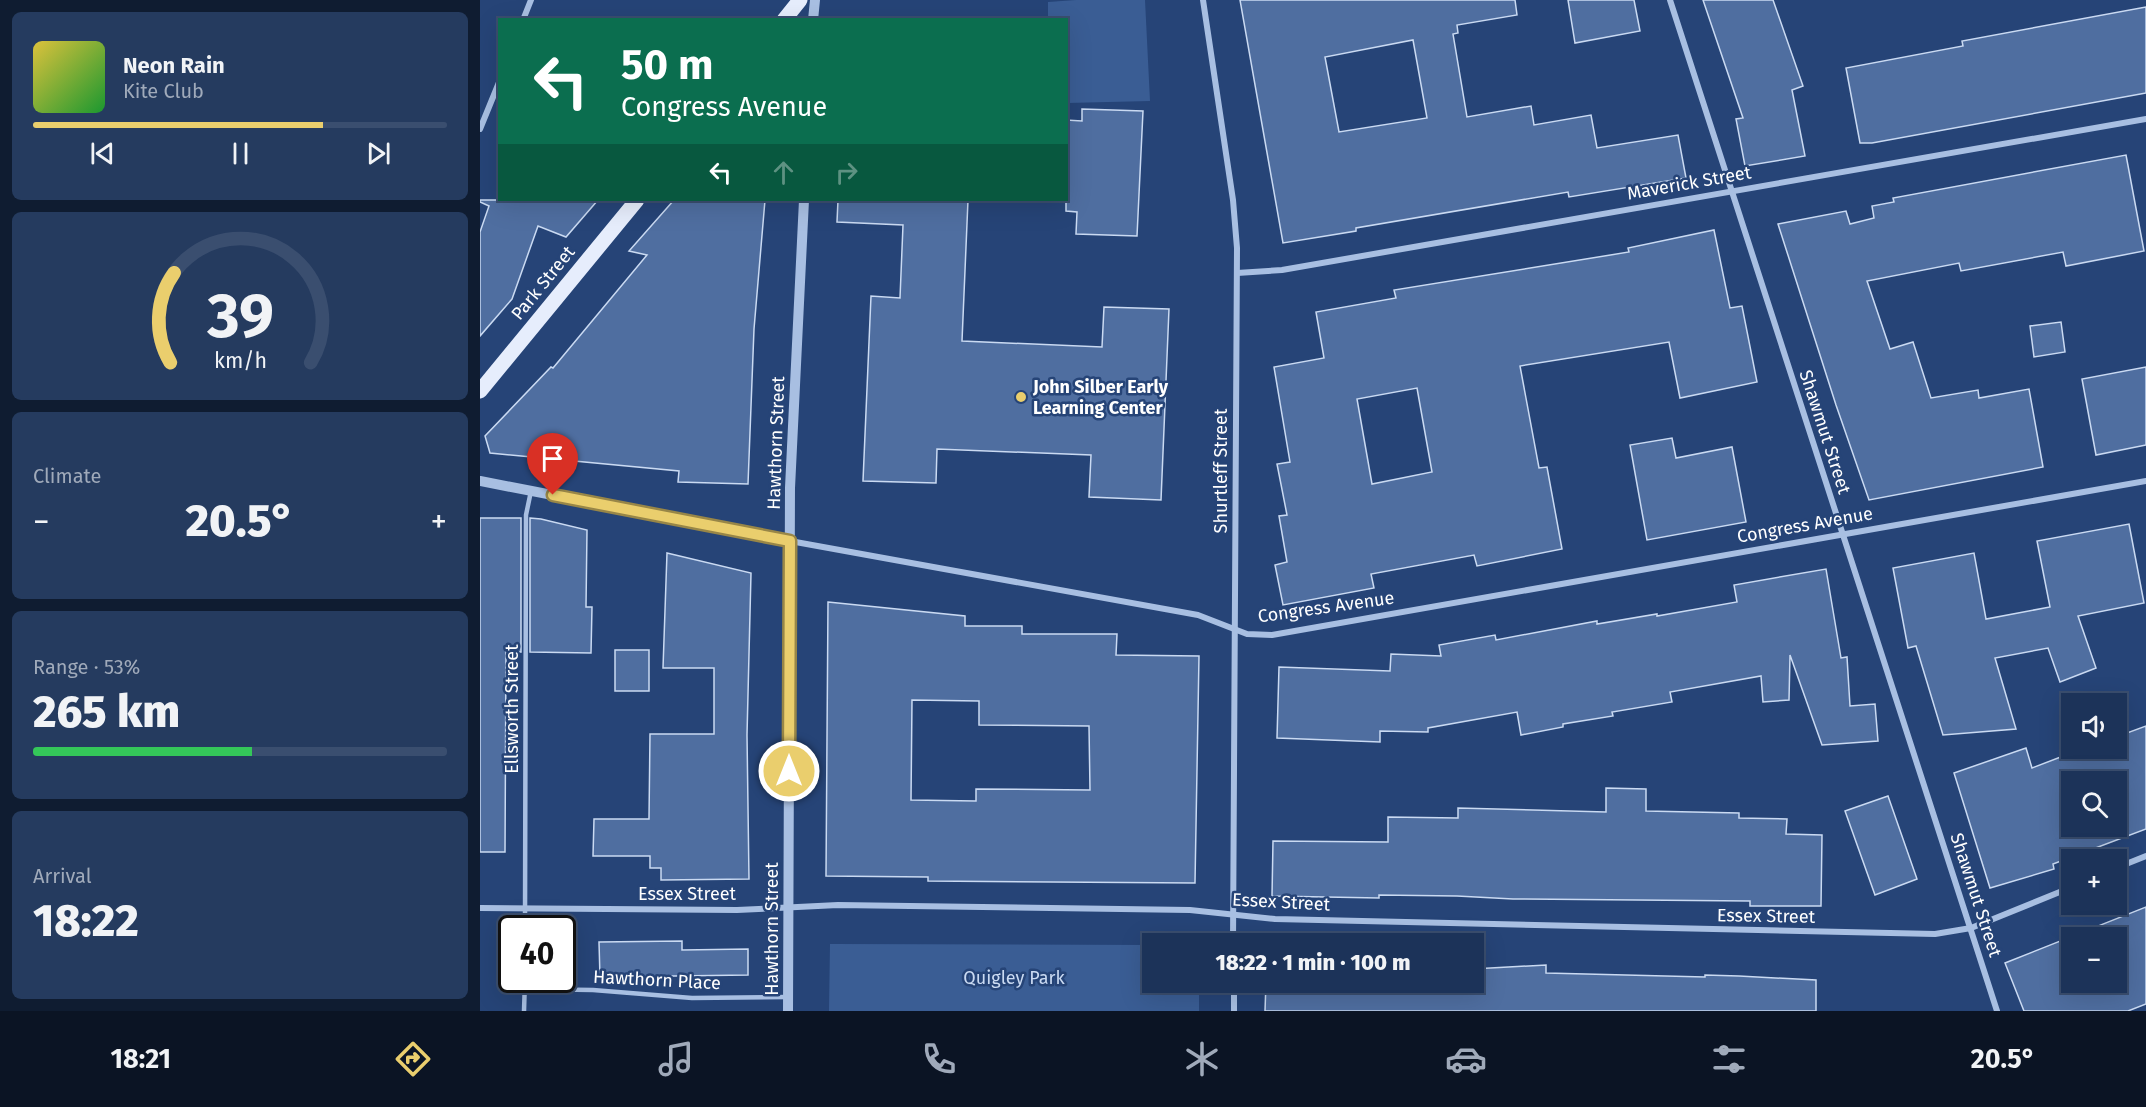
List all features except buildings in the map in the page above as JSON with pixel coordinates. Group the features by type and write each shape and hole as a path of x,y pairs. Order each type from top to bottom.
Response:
{"main road":[{"path":"786,18 800,0"},
{"name":"Park Street","path":"480,391 636,201"}],"street":[{"path":"524,18 531,0"},
{"path":"813,18 815,0"},
{"name":"Shurtleff Street","path":"1203,0 1233,200 1237,273 1233,933"},
{"name":"Shawmut Street","path":"1670,0 1997,1011"},
{"path":"480,129 498,85"},
{"name":"Maverick Street","path":"1237,273 1282,270 2146,119"},
{"name":"Hawthorn Street","path":"788,1011 790,488 804,201"},
{"name":"Congress Avenue","path":"480,481 790,541 1198,615 1235,630 1272,635 2146,481"},
{"path":"2127,864 2146,856"},
{"name":"Essex Street","path":"480,908 737,910 838,905 1190,910 1275,919 1935,934 1971,928 2061,891"},
{"path":"1233,993 1234,1011"}],"lane":[{"name":"Ellsworth Street","path":"526,915 526,515 531,491"},
{"name":"Hawthorn Place","path":"576,990 692,998 788,997"},
{"path":"524,1011 525,993"}],"green space":[{"path":"1145,0 1150,101 1068,103 1068,18 1048,18 1048,2"},
{"name":"Quigley Park","path":"830,944 1142,945 1142,993 1199,993 1199,1011 829,1011"}],"place":[{"name":"John Silber Early Learning Center","path":"1021,397"}],"route":[{"path":"553,495 790,541 789,771"}]}
